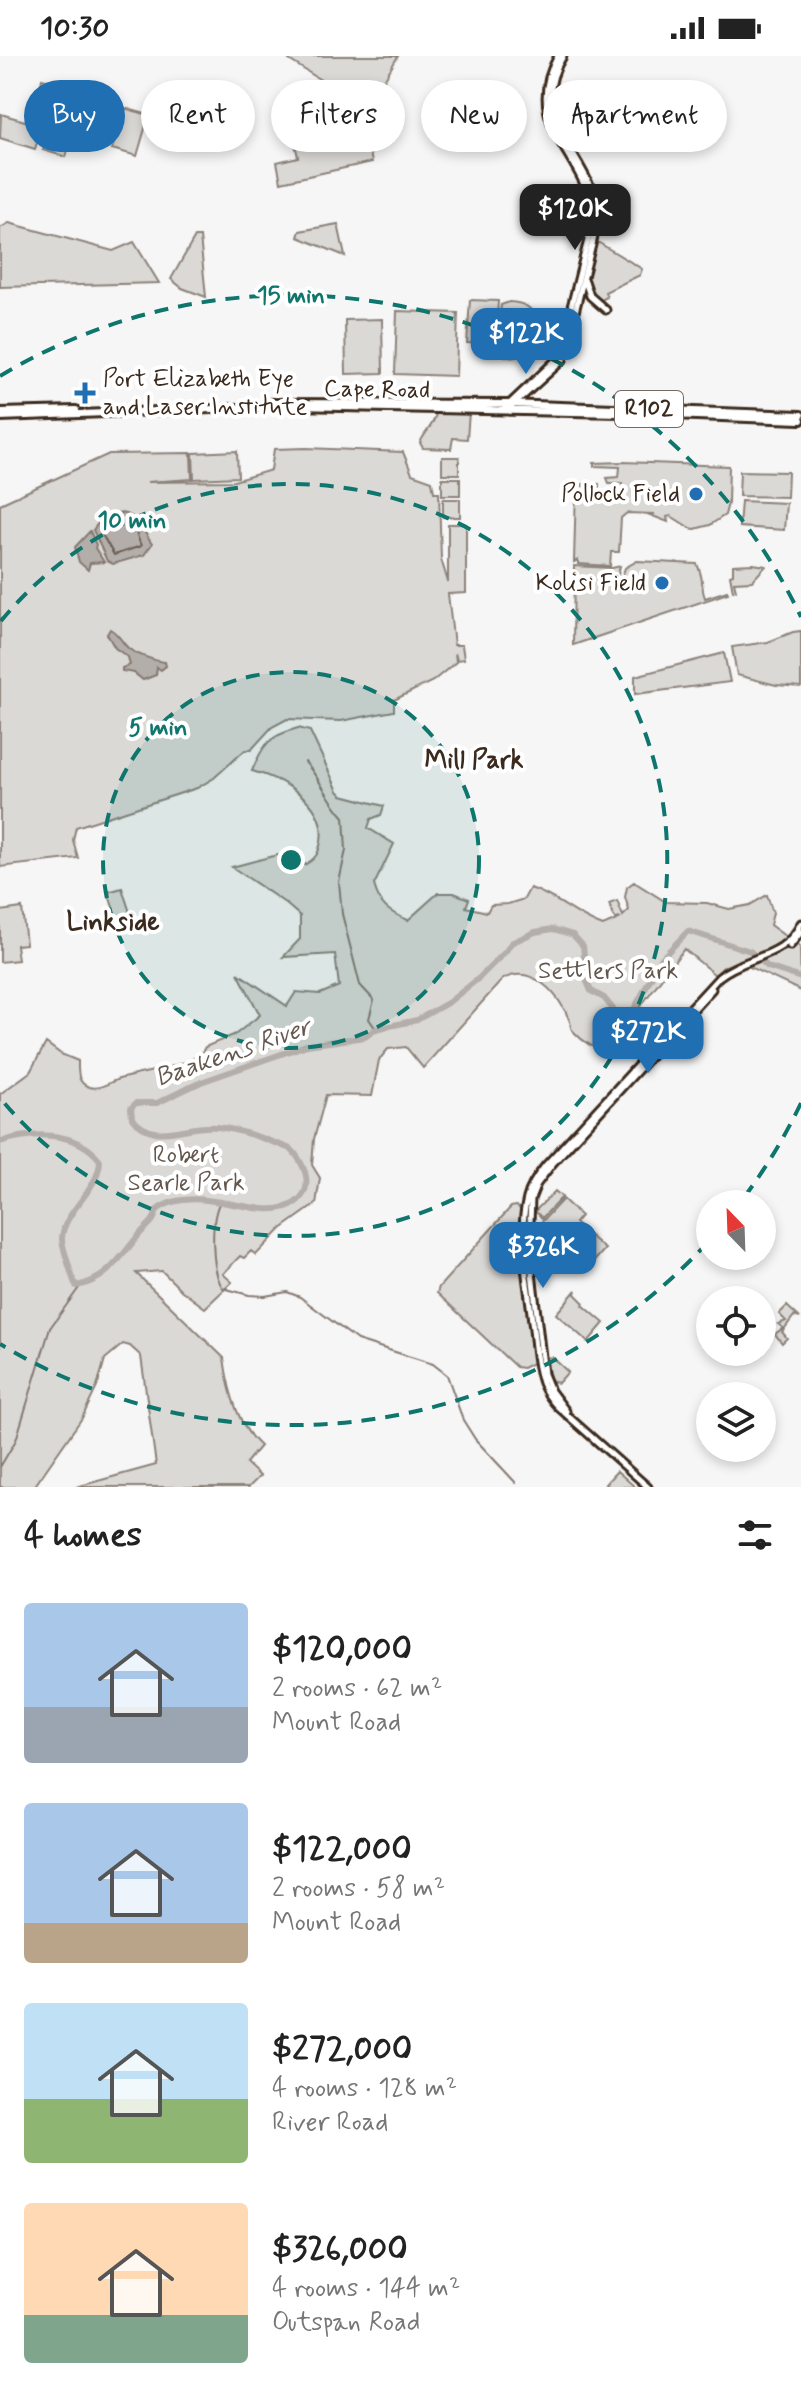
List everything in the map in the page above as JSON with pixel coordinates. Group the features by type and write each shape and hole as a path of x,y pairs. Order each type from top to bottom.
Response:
{"main road":[{"path":"508,407 563,360 597,225 596,205 588,179 553,116 550,87 560,56"},
{"path":"508,407 558,358 591,228 591,206 586,187 547,117 545,100 548,78 560,56"},
{"path":"584,276 590,296 606,310"},
{"name":"Cape Road","path":"0,415 295,402 801,417"},
{"path":"790,944 801,923"},
{"path":"648,1487 572,1418 541,1380 525,1256 527,1196 542,1173 719,977 790,944 801,932"}],"green space":[{"path":"292,56 398,56 384,80 321,80 289,60"},
{"path":"125,108 141,113 141,142 137,156 123,152"},
{"path":"1,114 24,121 24,146 0,138"},
{"path":"50,152 67,152 66,157"},
{"path":"297,152 370,152 372,162 281,182 277,162 298,157"},
{"path":"9,223 113,251 134,242 159,283 0,287 0,228"},
{"path":"338,224 345,256 298,237 300,231"},
{"path":"195,237 200,237 206,297 182,288 171,279"},
{"path":"596,241 642,269 640,275 605,292 607,297 601,300 601,304 591,289 588,275"},
{"path":"470,300 498,301 495,344 467,343"},
{"path":"509,302 530,309 537,321 538,332 530,350 514,357 500,352 497,343 501,305"},
{"path":"397,311 458,313 456,376 395,374"},
{"path":"382,319 383,373 346,374 345,320"},
{"path":"440,411 469,412 467,439 453,438 451,449 423,448 420,443"},
{"path":"274,449 403,452 412,474 432,481 434,492 439,492 441,559 448,582 448,524 466,524 466,593 448,594 454,645 462,645 464,659 457,660 455,653 456,662 433,681 394,700 394,711 341,721 287,719 272,727 251,750 245,750 214,778 197,788 76,827 73,840 78,858 0,867 0,504 109,454 191,453 192,479 147,482 234,481 271,470"},
{"path":"237,451 238,477 194,479 193,453"},
{"path":"442,457 459,457 459,474 442,474"},
{"path":"594,463 729,466 725,515 710,525 695,529 671,516 667,517 668,522 650,515 655,514 627,513 621,518 619,552 611,552 610,566 578,564 578,560 574,562 576,487 580,487 580,502 583,484 599,484 599,500 620,503 622,483 609,483 607,478 619,477 620,467 594,466"},
{"path":"740,471 788,472 787,497 739,496"},
{"path":"442,478 460,478 460,495 442,495"},
{"path":"443,499 460,499 460,517 443,517"},
{"path":"741,501 786,503 784,530 739,527"},
{"path":"637,561 697,564 705,598 728,593 573,645 574,566 620,566 620,582 625,568"},
{"path":"733,565 766,566 752,581 734,582 736,590 733,591 730,575 733,574"},
{"path":"801,631 801,687 776,685 737,675 732,647 768,642"},
{"path":"724,653 730,682 635,694 635,676"},
{"name":"Robert Searle Park","path":"298,728 310,731 342,795 384,806 381,815 371,819 368,828 394,844 374,885 382,903 395,914 408,920 438,893 454,893 469,899 466,907 487,912 491,905 524,899 530,888 603,926 621,918 615,919 609,904 617,901 623,916 629,910 625,897 627,887 634,882 666,902 707,903 729,909 750,905 767,895 773,913 770,925 800,947 801,991 737,961 723,967 715,975 684,949 640,1007 642,1021 608,1053 579,1037 571,1029 560,1002 544,984 524,975 502,980 423,1068 406,1047 388,1049 379,1060 372,1096 326,1095 314,1139 312,1165 320,1178 316,1204 281,1229 256,1255 251,1251 244,1258 240,1256 223,1274 232,1282 205,1308 162,1271 136,1273 224,1358 231,1393 240,1417 260,1446 246,1463 260,1476 249,1487 76,1487 156,1465 141,1356 123,1344 105,1359 97,1387 82,1418 34,1487 0,1487 0,1094 30,1072 46,1043 78,1061 80,1080 93,1088 197,1057 205,1047 236,1034 260,1015 238,973 287,1006 296,992 320,994 339,986 335,954 283,957 300,939 300,916 232,867 277,855 304,865 318,852 321,827 310,804 289,786 252,771 268,742"},
{"path":"122,888 133,922 119,926 108,892"},
{"path":"22,908 26,944 16,945 18,960 0,962 0,911"},
{"path":"555,1191 562,1197 542,1218 535,1211"},
{"path":"563,1199 581,1216 575,1223 605,1249 589,1267 559,1241 554,1246 535,1229"},
{"path":"516,1206 523,1211 535,1362 523,1368 516,1367 437,1293 511,1207"},
{"path":"576,1290 575,1294 583,1305 604,1323 588,1342 556,1314"},
{"path":"787,1306 800,1318 794,1316 782,1332 787,1338 782,1343 776,1333 783,1328 778,1324 786,1321 779,1314"},
{"path":"552,1357 568,1372 558,1383 551,1381 545,1358"},
{"path":"617,1471 635,1487 608,1487 605,1484"}],"water":[{"path":"120,513 136,520 152,544 144,555 113,564 107,561 93,530 103,517"},
{"path":"90,531 95,548 104,562 90,563 88,570 79,562 75,547"},
{"path":"110,629 131,650 165,662 166,666 161,670 157,667 156,675 143,680 134,673 122,671 130,665 128,657 115,648 107,634"}],"waterway":[{"path":"305,762 344,817 346,850 339,882 342,914 360,985 374,1000 369,1019 376,1029"},
{"name":"Baakens River","path":"0,1142 26,1136 53,1136 79,1143 100,1160 94,1181 69,1218 62,1238 76,1286 96,1279 112,1267 152,1221 157,1210 168,1204 194,1199 275,1209 294,1203 305,1191 305,1172 290,1149 254,1135 218,1127 161,1133 151,1131 132,1118 131,1108 136,1103 157,1103 201,1082 307,1045 365,1037 376,1029 417,1020 449,1002 479,978 511,943 535,932 553,929 573,935 583,946 585,964 582,970 591,991 604,998 621,1019 631,1015 661,959 688,931 750,951 768,967 801,978"},
{"path":"220,1202 213,1245 216,1270 223,1288 249,1295 287,1292 300,1297 357,1340 433,1364 447,1375 463,1420 475,1439 516,1483"},
{"path":"0,1467 16,1440 50,1328 81,1285"}],"place":[{"name":"Port Elizabeth Eye and Laser Institute","path":"85,393"},
{"name":"Pollock Field","path":"696,494"},
{"name":"Kolisi Field","path":"662,583"}],"district":[{"name":"Mill Park","path":"474,761"},
{"name":"Linkside","path":"113,923"}],"park label":[{"name":"Settlers Park","path":"608,971"}]}
